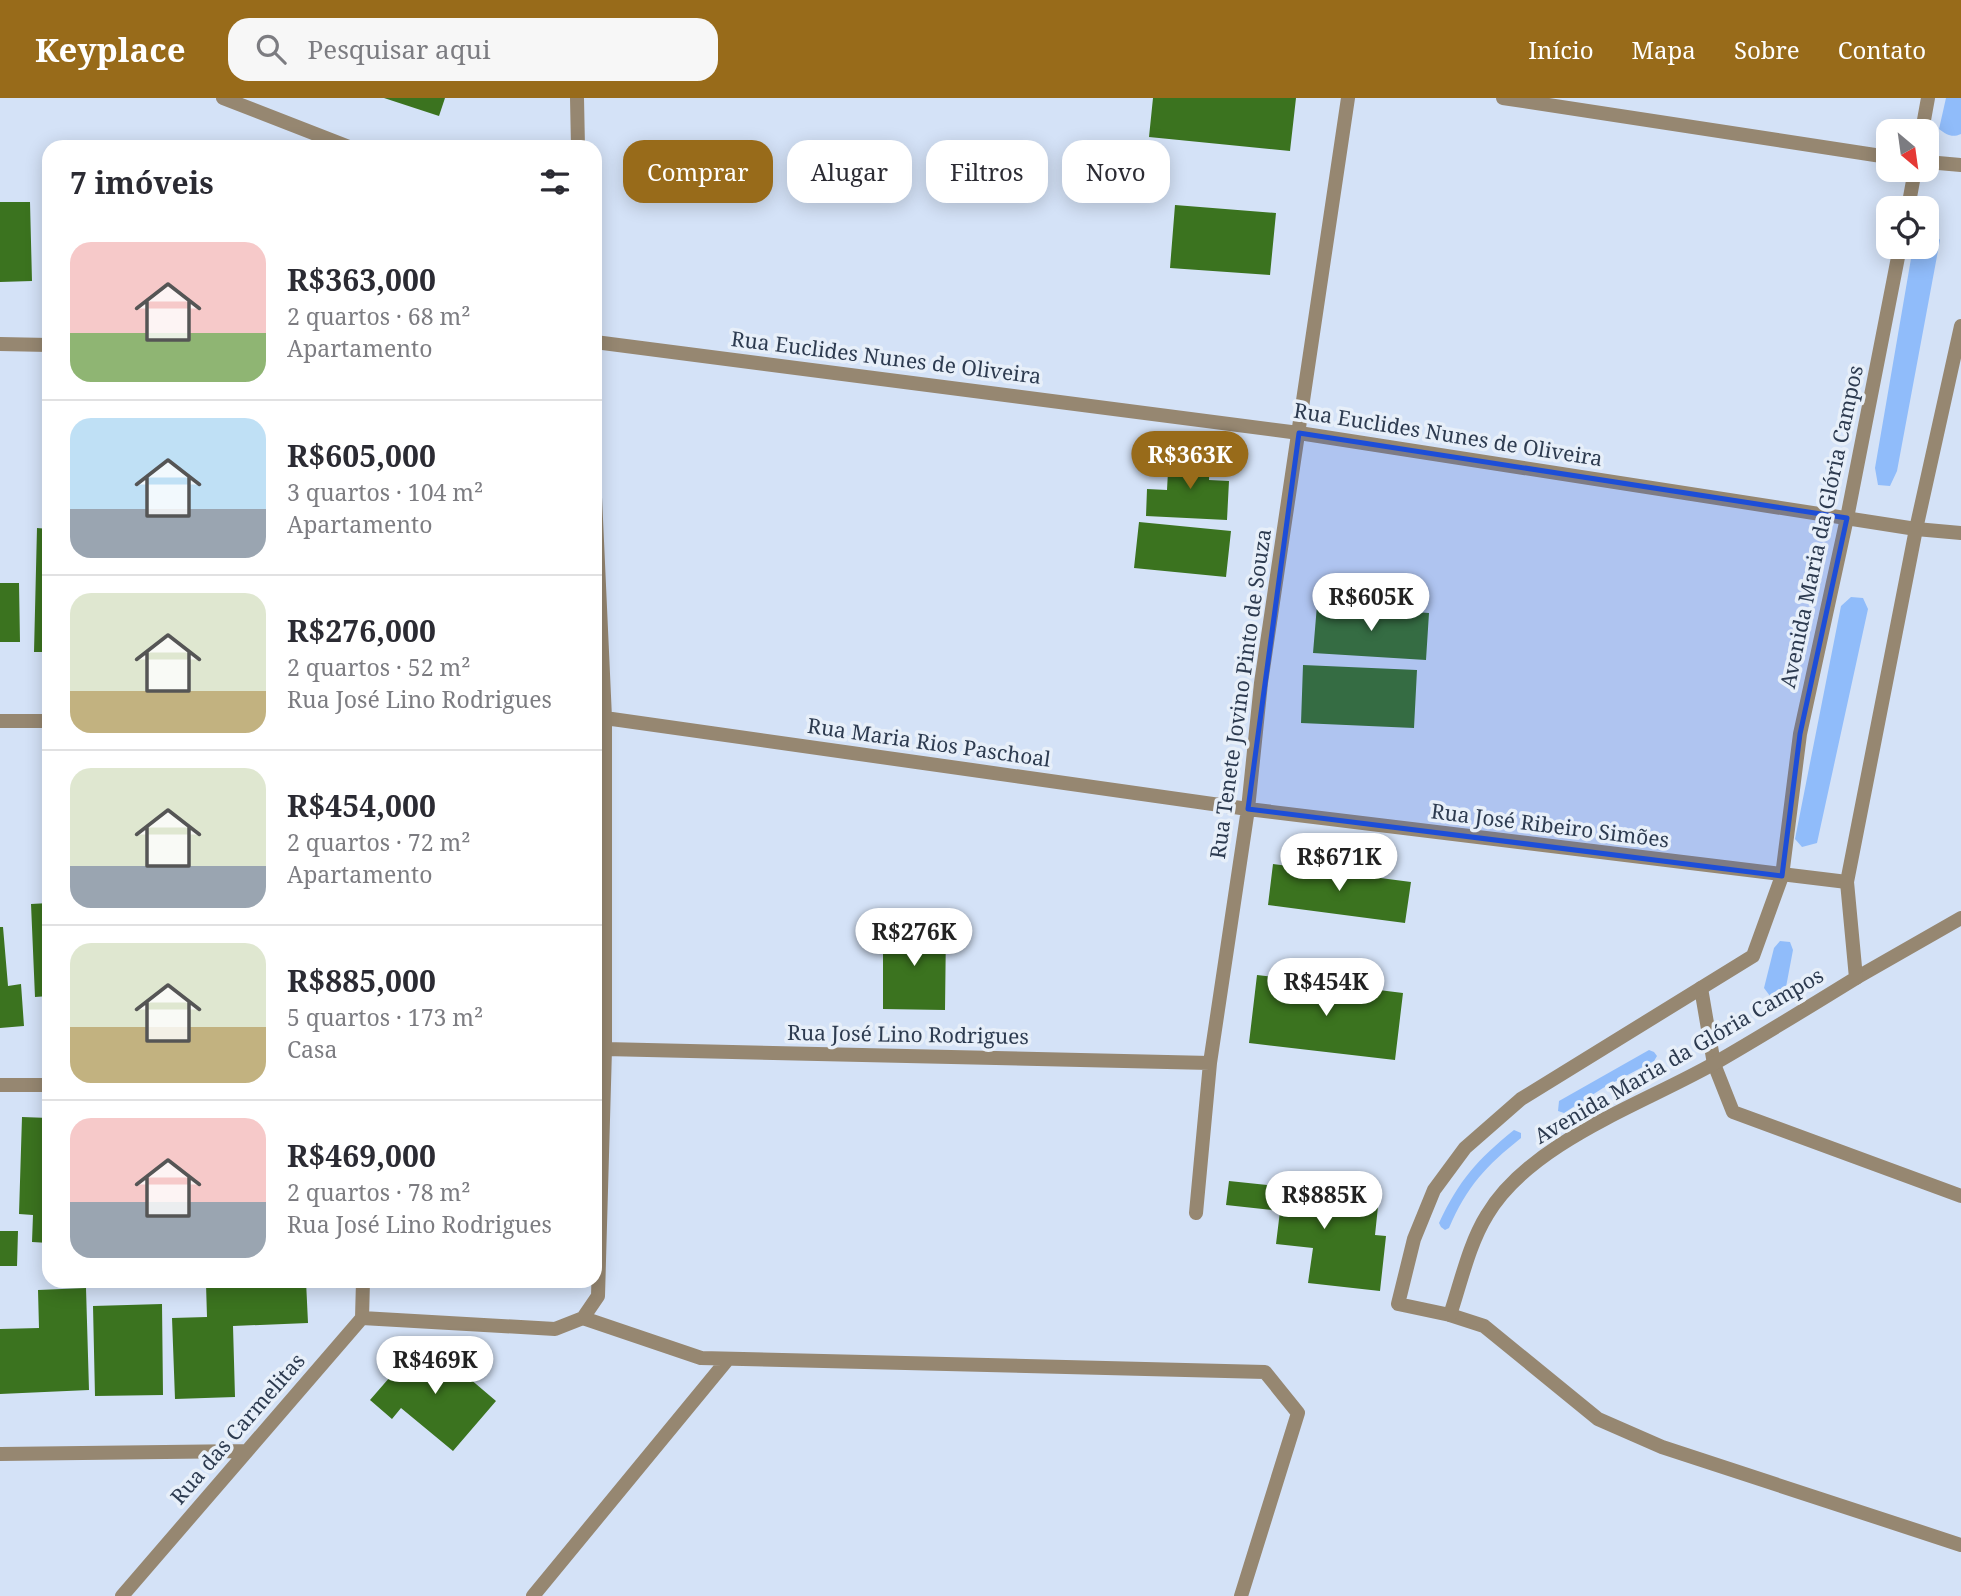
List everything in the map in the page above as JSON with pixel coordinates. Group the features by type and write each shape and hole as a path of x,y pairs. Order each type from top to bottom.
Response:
{"street":[{"path":"223,98 331,140"},
{"path":"577,98 578,140"},
{"name":"Rua Tenete Jovino Pinto de Souza","path":"1196,1213 1210,1063 1248,809 1261,683 1348,98"},
{"path":"1503,98 1876,155"},
{"path":"1924,119 1928,98"},
{"path":"1939,163 1961,165"},
{"name":"Avenida Maria da Glória Campos","path":"1898,259 1847,518 1800,734 1782,876 1754,956 1521,1099 1465,1148 1434,1189 1413,1239 1398,1304 1450,1315 1470,1251 1487,1214 1512,1183 1552,1149 1714,1064 1856,978 1847,882 1916,529 1961,326"},
{"name":"Rua Euclides Nunes de Oliveira","path":"602,343 1299,433 1916,529 1961,533"},
{"path":"0,344 42,345"},
{"path":"602,652 605,718 605,1049 602,1155"},
{"name":"Rua Maria Rios Paschoal","path":"605,718 1248,809"},
{"path":"0,720 42,721"},
{"name":"Rua José Ribeiro Simões","path":"1248,809 1847,882"},
{"path":"1856,978 1961,918"},
{"path":"1701,988 1714,1064 1733,1112 1961,1196"},
{"name":"Rua José Lino Rodrigues","path":"605,1049 1210,1063"},
{"path":"0,1085 42,1085"},
{"path":"363,1288 362,1318 555,1328 583,1318 598,1296 598,1288"},
{"path":"1450,1315 1484,1326 1598,1419 1661,1447 1961,1545"},
{"name":"Rua das Carmelitas","path":"122,1596 362,1318"},
{"path":"583,1318 701,1358 1265,1372 1298,1413 1241,1596"},
{"path":"533,1596 728,1359"},
{"path":"0,1454 247,1451"}],"highlighted area":[{"path":"1299,433 1847,518 1800,734 1782,876 1248,809"}],"shaded area":[{"path":"1946,98 1961,98 1961,134 1950,135 1939,129"},
{"path":"1911,259 1936,259 1897,471 1890,486 1878,485 1875,468"},
{"path":"1851,597 1863,598 1868,609 1817,843 1802,847 1795,839 1841,606"},
{"path":"1780,941 1790,942 1793,950 1786,987 1778,996 1770,996 1764,988 1774,948"},
{"path":"1649,1050 1657,1056 1654,1061 1603,1088 1564,1113 1558,1111 1559,1101"},
{"path":"1514,1130 1521,1133 1521,1138 1470,1188 1449,1228 1445,1230 1439,1223 1462,1182 1490,1151"}],"building":[{"path":"384,98 445,98 439,116"},
{"path":"1153,98 1296,98 1290,151 1149,137"},
{"path":"0,202 30,202 32,281 0,282"},
{"path":"1175,205 1276,213 1270,275 1170,268"},
{"path":"1169,453 1210,455 1209,480 1229,481 1227,520 1146,516 1147,489 1167,490"},
{"path":"1139,522 1231,531 1226,577 1134,568"},
{"path":"37,528 42,528 42,652 34,652"},
{"path":"0,583 19,583 20,642 0,642"},
{"path":"1317,605 1429,613 1426,660 1313,653"},
{"path":"1303,665 1417,670 1414,728 1301,723"},
{"path":"1273,864 1411,882 1405,923 1268,905"},
{"path":"42,903 42,996 35,997 31,904"},
{"path":"0,927 3,927 8,986 21,984 24,1026 0,1028"},
{"path":"883,927 946,927 945,1010 883,1009"},
{"path":"1257,975 1403,993 1395,1060 1249,1043"},
{"path":"22,1117 42,1118 42,1243 32,1242 33,1215 19,1214"},
{"path":"1229,1181 1379,1197 1375,1235 1386,1236 1380,1291 1308,1283 1313,1248 1276,1244 1280,1211 1226,1205"},
{"path":"0,1231 18,1231 17,1266 0,1266"},
{"path":"86,1288 89,1390 0,1394 0,1329 39,1328 38,1290"},
{"path":"206,1288 306,1288 308,1323 233,1326 235,1397 175,1399 172,1318 207,1317"},
{"path":"162,1304 163,1395 95,1396 93,1306"},
{"path":"423,1339 496,1401 453,1451 401,1408 392,1419 370,1400"}]}
